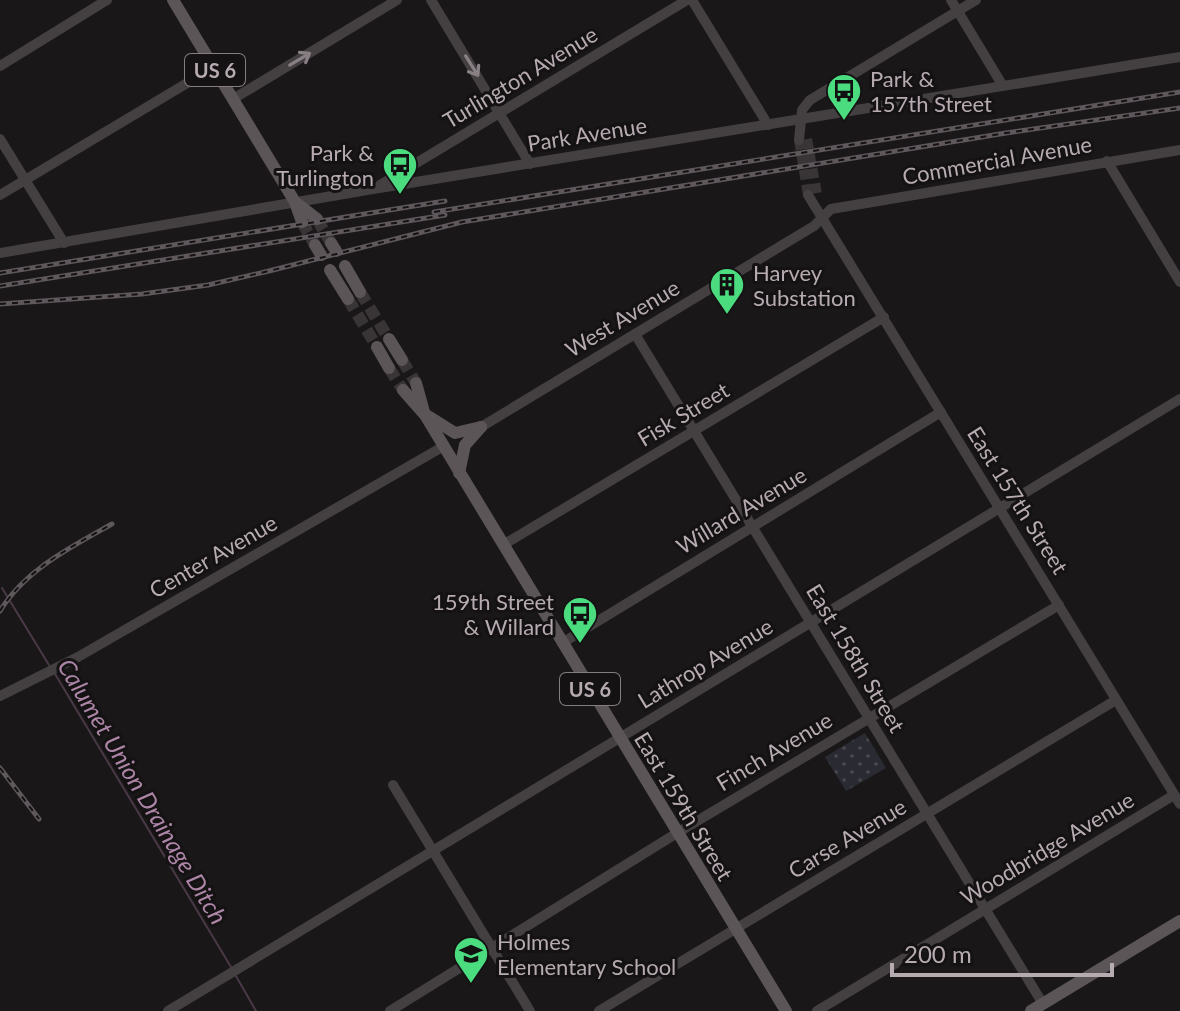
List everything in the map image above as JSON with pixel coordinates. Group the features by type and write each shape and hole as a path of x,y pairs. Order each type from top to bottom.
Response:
{"main road":[{"name":"US 6","path":"173,0 295,202 302,222"},
{"name":"US 6","path":"295,202 317,219"},
{"path":"345,266 360,292"},
{"path":"330,270 348,299"},
{"path":"389,339 402,360"},
{"path":"377,347 389,368"},
{"name":"East 159th Street","path":"416,383 425,415"},
{"name":"East 159th Street","path":"403,390 425,415 786,1011"},
{"path":"425,415 455,433 481,427"},
{"path":"459,473 465,445 481,427"},
{"path":"1044,1007 1180,921"}],"street":[{"path":"0,66 107,0"},
{"path":"233,99 397,0"},
{"path":"431,0 530,164"},
{"path":"689,0 768,125"},
{"name":"Turlington Avenue","path":"373,189 689,0"},
{"path":"951,0 1003,86"},
{"path":"803,139 802,110 810,100 976,0"},
{"name":"Park Avenue","path":"0,253 1178,56"},
{"path":"0,195 214,67"},
{"path":"0,139 64,243"},
{"name":"Commercial Avenue","path":"822,216 831,209 1180,150"},
{"path":"1107,161 1180,282"},
{"name":"East 157th Street","path":"813,195 822,216 1177,799"},
{"name":"West Avenue","path":"481,427 814,226 822,216"},
{"name":"Fisk Street","path":"503,545 884,317"},
{"name":"East 158th Street","path":"635,334 1044,1007"},
{"name":"Lathrop Avenue","path":"168,1011 1180,399"},
{"name":"Willard Avenue","path":"562,643 941,412"},
{"name":"Center Avenue","path":"0,696 63,665 444,446"},
{"name":"Finch Avenue","path":"390,1011 677,833 1059,605"},
{"name":"Carse Avenue","path":"599,1011 1116,700"},
{"path":"393,785 530,1011"},
{"name":"Woodbridge Avenue","path":"817,1011 1177,799"}],"shaded area":[{"path":"865,733 886,768 846,791 825,757"}],"waterway":[{"name":"Calumet Union Drainage Ditch","path":"2,588 49,665"},
{"name":"Calumet Union Drainage Ditch","path":"55,674 231,967"},
{"name":"Calumet Union Drainage Ditch","path":"236,976 256,1011"}],"tunnel":[{"path":"807,139 817,194"},
{"path":"799,140 808,195"},
{"path":"317,219 331,243"},
{"path":"302,222 315,245"},
{"path":"360,292 389,339"},
{"path":"348,299 377,347"},
{"path":"402,360 416,383"},
{"path":"389,368 403,390"}],"railway":[{"path":"434,212 1180,92"},
{"path":"0,304 142,294 208,285 462,222 1006,133 1180,108"},
{"path":"0,273 445,201"},
{"path":"0,286 445,215"},
{"path":"0,611 10,596 36,572 112,524"},
{"path":"0,768 39,819"}],"place":[{"name":"Park & 157th Street","path":"844,122"},
{"name":"Park & Turlington","path":"400,196"},
{"name":"Harvey Substation","path":"727,316"},
{"name":"159th Street & Willard","path":"580,645"},
{"name":"Holmes Elementary School","path":"471,985"}]}
